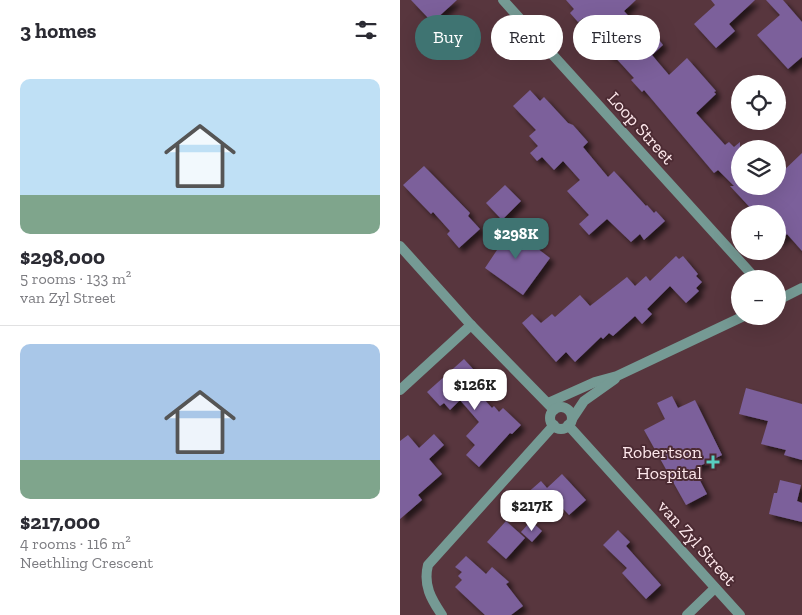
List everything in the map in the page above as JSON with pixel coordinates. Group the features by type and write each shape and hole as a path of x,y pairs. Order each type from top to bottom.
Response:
{"street":[{"name":"Loop Street","path":"503,0 748,270"},
{"path":"400,246 471,325 551,407 565,407 571,414 570,422"},
{"path":"786,296 802,288"},
{"path":"551,407 595,382 617,376 731,322"},
{"path":"400,390 471,325"},
{"path":"551,407 550,416 554,425 562,428 570,422 584,401 617,376"},
{"name":"van Zyl Street","path":"570,422 740,615"},
{"path":"442,615 431,598 427,586 428,565 554,425"},
{"path":"687,615 716,588"}],"building":[{"path":"411,0 457,0 440,15 425,15"},
{"path":"566,0 636,0 624,11 628,15 573,16 570,13 574,9"},
{"path":"711,0 755,0 729,24 735,31 716,48 694,24 715,5"},
{"path":"766,0 783,0 802,22 802,57 788,69 757,35 780,15"},
{"path":"687,58 716,91 714,92 716,94 696,113 725,145 729,142 731,144 731,183 718,170 714,173 644,90 642,92 631,80 634,78 618,60 656,60 669,75"},
{"path":"530,90 540,101 544,97 568,123 573,125 588,142 583,147 608,177 614,171 646,206 654,213 656,211 665,221 644,240 640,234 631,242 607,219 589,235 579,224 589,215 567,191 580,180 563,161 554,170 542,157 537,161 530,153 538,146 529,136 536,130 513,106"},
{"path":"802,153 802,251 786,235 786,205 748,205 738,195 786,195 786,168"},
{"path":"424,166 470,213 468,216 480,229 459,248 447,234 450,231 433,212 431,214 403,185"},
{"path":"505,185 521,201 502,220 486,203"},
{"path":"504,223 550,258 523,295 485,268 501,244 492,234"},
{"path":"676,256 679,259 683,256 698,274 696,276 702,282 696,288 699,291 686,303 670,286 647,309 652,314 642,324 635,316 613,336 609,333 603,339 601,337 575,362 566,352 556,362 522,323 532,314 541,323 552,314 555,317 580,295 590,306 627,277 635,286 646,276 650,281"},
{"path":"464,359 483,380 474,388 492,408 494,406 499,412 503,408 521,425 512,434 510,433 479,467 466,455 475,445 466,436 479,422 460,400 450,410 444,403 440,406 427,392"},
{"path":"746,388 802,404 802,460 784,455 786,450 761,444 768,421 739,414"},
{"path":"672,396 678,408 695,400 722,455 694,469 707,494 686,505 644,430 665,419 657,403"},
{"path":"434,434 444,445 429,459 442,474 418,495 422,500 400,519 400,441 408,435 419,448"},
{"path":"562,474 586,500 569,515 554,499 540,512 525,495 541,481 547,488"},
{"path":"780,480 801,485 797,501 802,503 802,522 769,514 774,493 777,493"},
{"path":"506,521 525,538 506,559 487,542"},
{"path":"531,521 542,531 532,542 521,532"},
{"path":"618,530 630,542 626,546 661,585 646,599 622,573 627,568 603,545"},
{"path":"466,556 486,574 492,567 509,582 506,584 523,606 511,615 485,615 455,587 462,580 458,576 462,572 455,567"}],"place":[{"name":"Robertson Hospital","path":"713,462"}]}
